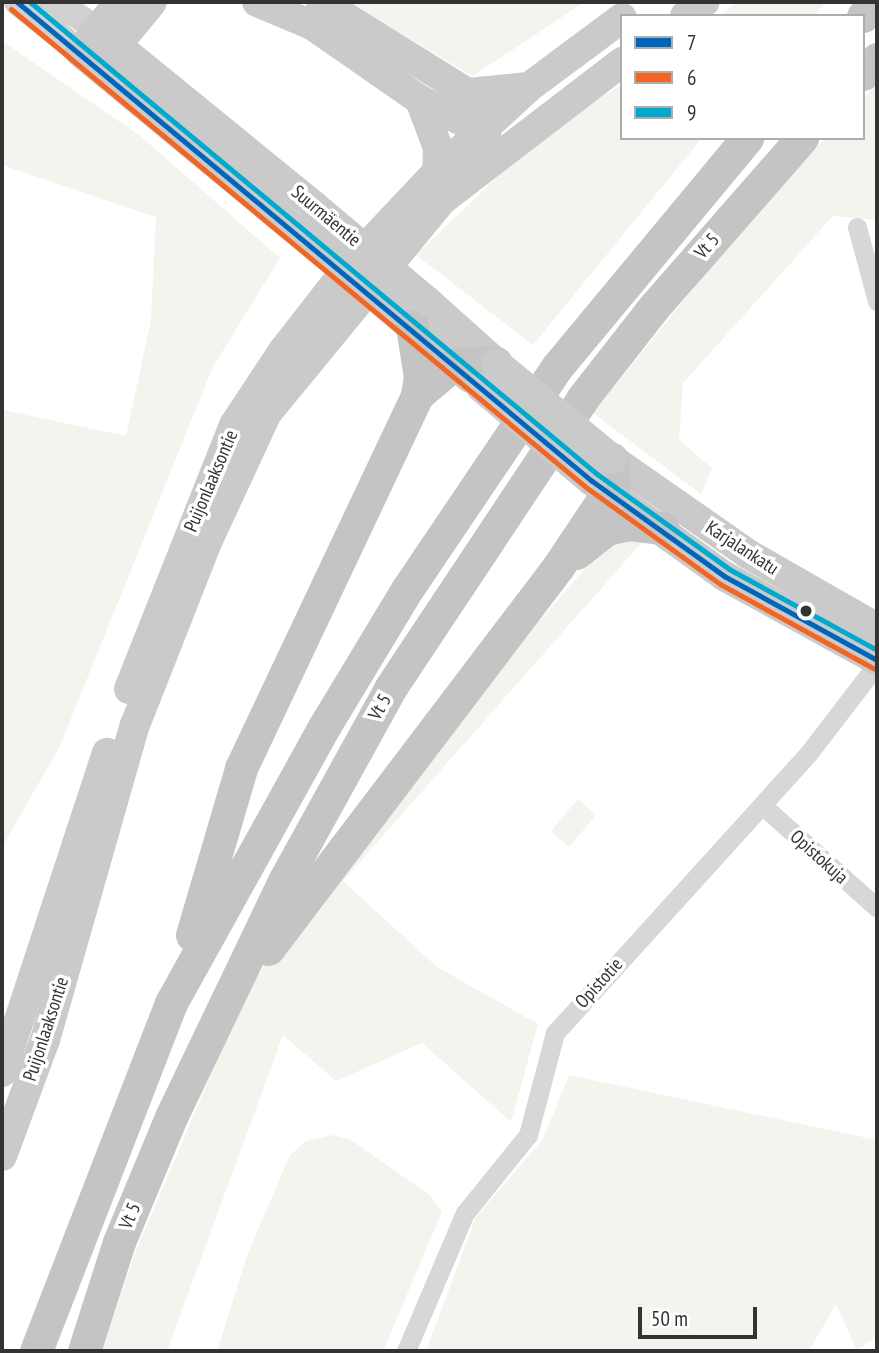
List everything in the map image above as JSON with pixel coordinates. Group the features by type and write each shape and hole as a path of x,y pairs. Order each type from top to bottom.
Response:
{"highway":[{"path":"865,72 877,59"},
{"name":"Vt 5","path":"36,1351 172,1003 324,727 478,482 572,347 745,140"},
{"name":"Vt 5","path":"84,1351 119,1242 222,1014 337,782 457,581 598,378 800,140"},
{"path":"172,1003 241,768 417,395 420,377 420,314"},
{"path":"417,395 454,364 489,375"},
{"path":"222,1014 361,820 558,567 604,477"},
{"path":"558,567 607,529 629,524 663,528"}],"main road":[{"name":"Suurmäentie","path":"17,2 99,48 314,206 420,314 604,477"},
{"name":"Suurmäentie","path":"25,2 73,13 99,48 295,229 386,304 420,314 454,364"},
{"path":"99,48 119,2"},
{"path":"99,48 152,2"},
{"path":"257,2 312,25 420,100 489,140"},
{"path":"321,2 468,93 489,140"},
{"name":"Puijonlaaksontie","path":"627,14 644,2"},
{"path":"688,14 704,2"},
{"name":"Puijonlaaksontie","path":"2,1072 9,1032 150,626 234,425 353,261 489,140 529,87 620,19"},
{"name":"Puijonlaaksontie","path":"489,140 620,63"},
{"path":"468,93 529,87"},
{"path":"420,100 439,148 440,186"},
{"name":"Puijonlaaksontie","path":"2,1156 45,1040 135,726 208,540 261,426 440,186"},
{"name":"Karjalankatu","path":"604,477 724,576 877,662"},
{"name":"Karjalankatu","path":"604,477 748,554 877,628"},
{"path":"9,1032 45,1040"}],"street":[{"path":"858,227 877,301"},
{"name":"Opistotie","path":"405,1351 469,1206 528,1135 555,1033 762,805 877,662"},
{"name":"Opistokuja","path":"762,805 877,908"}],"shaded area":[{"path":"348,2 584,2 473,76"},
{"path":"737,2 827,2 815,14 722,14"},
{"path":"2,41 139,135 280,258 213,367 59,748 2,847 2,410 126,436 151,320 156,217 2,165"},
{"path":"877,84 877,220 833,216 683,383 679,440 712,468 701,494 593,413 742,228 824,140 865,140 865,96"},
{"path":"620,85 620,140 700,140 533,345 416,255 536,140"},
{"path":"617,541 643,541 343,881 437,967 538,1024 511,1122 422,1043 336,1081 283,1035 167,1351 102,1351 135,1253 246,992 331,872 539,621 599,553"},
{"path":"578,799 596,815 569,847 551,831"},
{"path":"569,1075 877,1140 877,1336 857,1351 836,1304 809,1351 426,1351 476,1217 543,1139"},
{"path":"332,1135 351,1140 430,1195 442,1212 383,1351 217,1351 248,1253 290,1155 306,1141"}],"transit line":[{"name":"7","path":"17,2 592,481 724,576 877,660"},
{"name":"9","path":"30,2 597,474 729,569 877,650"},
{"name":"6","path":"11,9 587,488 720,584 873,668"}]}
